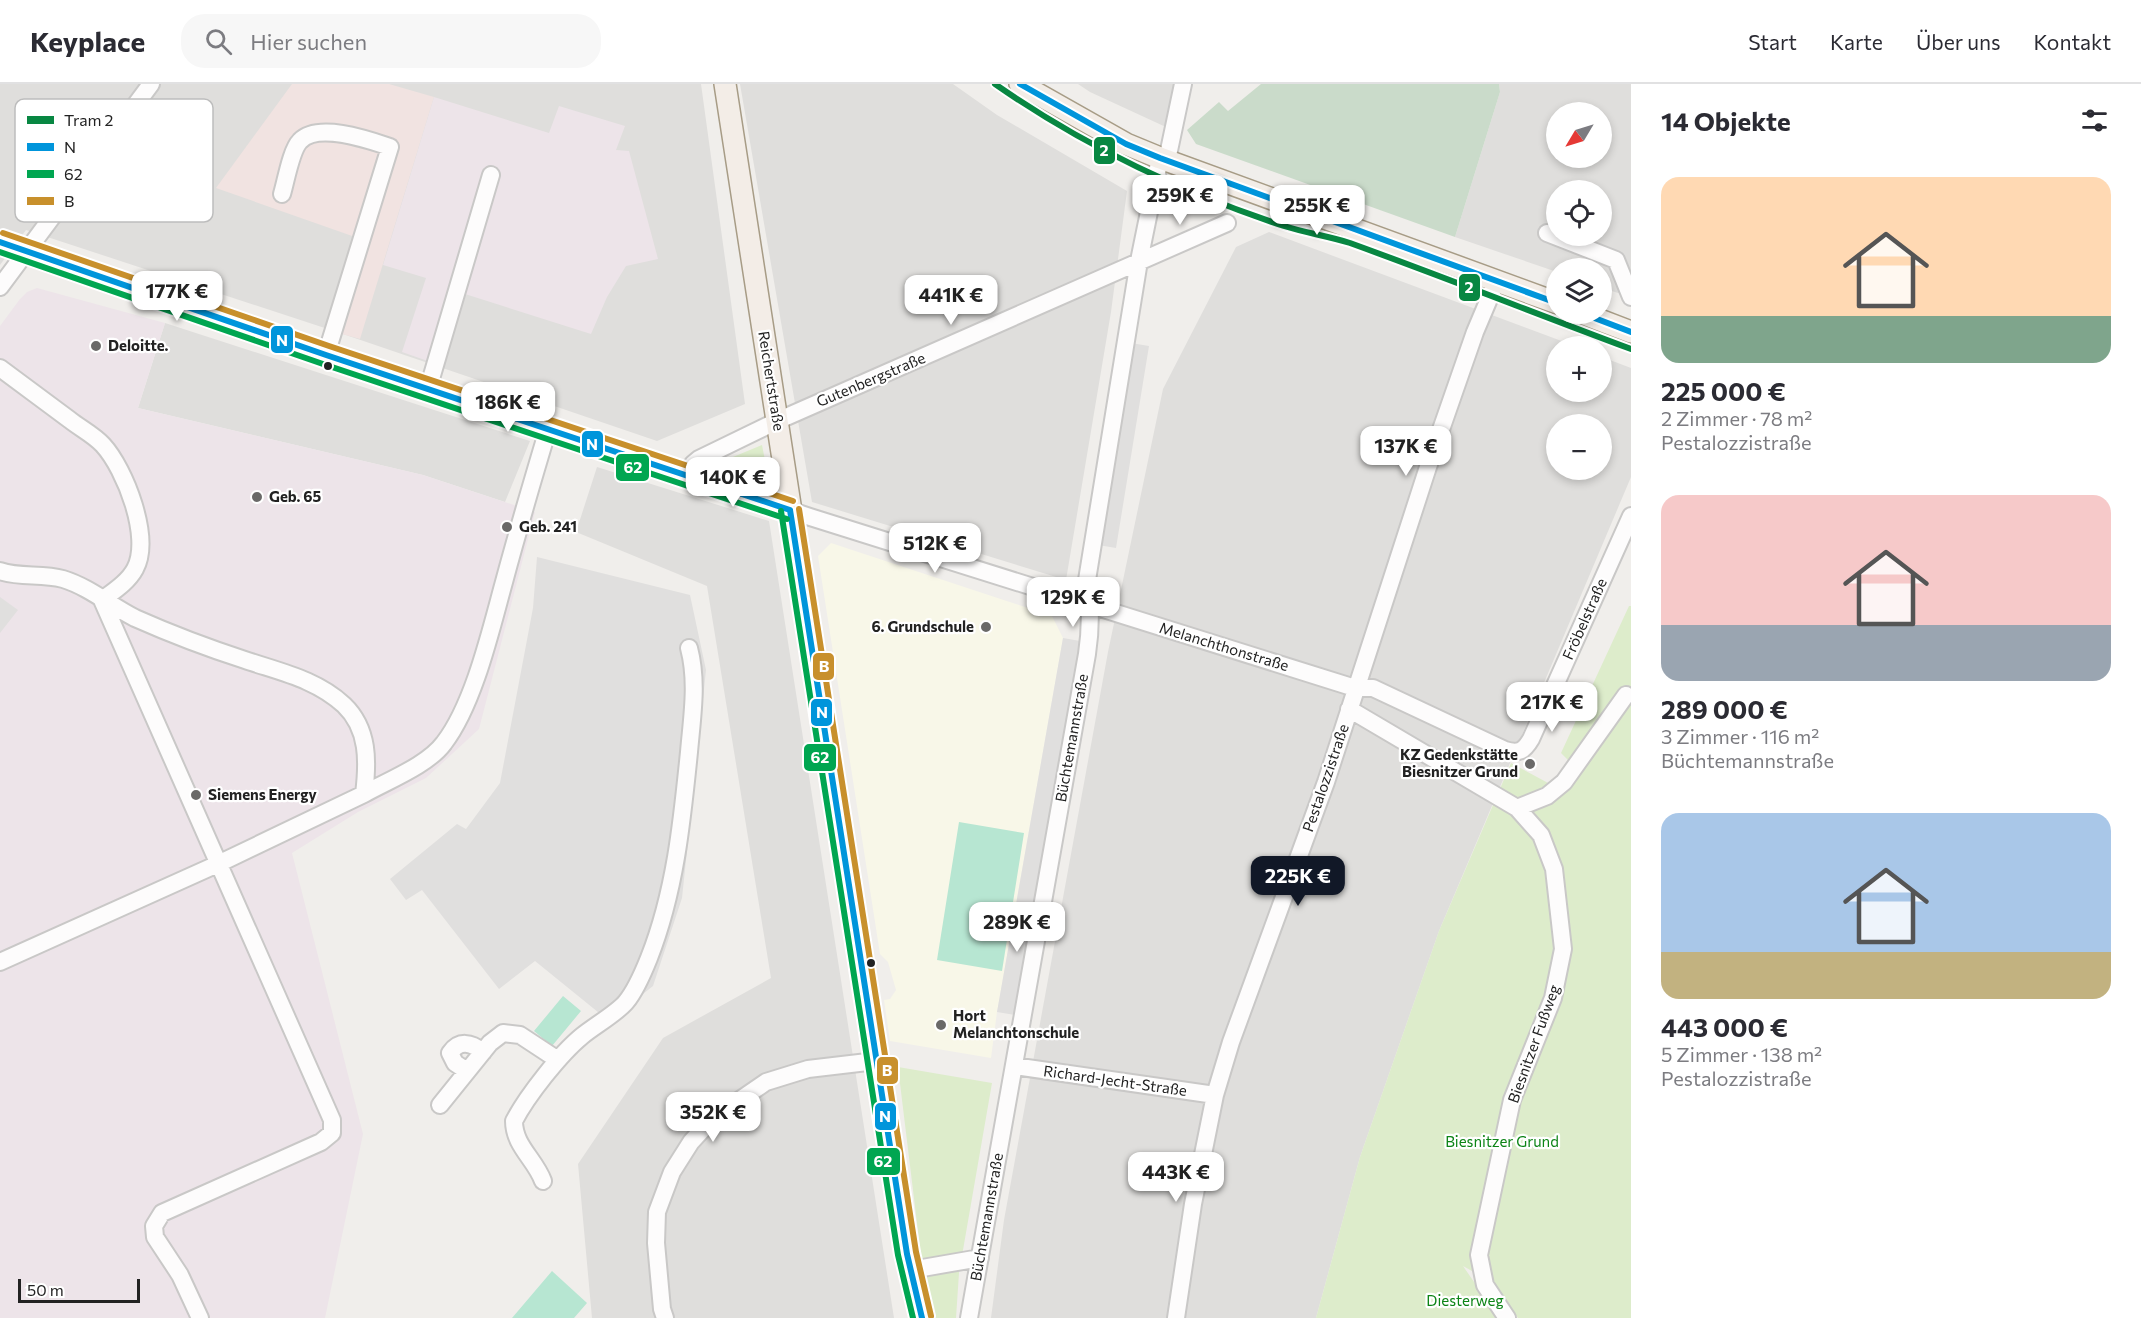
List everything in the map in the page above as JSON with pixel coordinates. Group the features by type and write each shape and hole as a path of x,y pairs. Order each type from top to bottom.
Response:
{"main road":[{"name":"Reichertstraße","path":"725,84 876,1061 911,1270 922,1318"},
{"path":"1020,84 1126,144 1546,299"},
{"path":"1610,324 1631,332"}],"street":[{"path":"140,99 151,84"},
{"name":"Büchtemannstraße","path":"969,1318 1089,645 1091,605 1087,580 1139,261 1183,84"},
{"path":"282,194 295,150 299,141 308,135 324,133 348,135 390,147 326,355"},
{"path":"428,389 490,175"},
{"path":"0,287 48,222"},
{"name":"Gutenbergstraße","path":"687,474 699,459 777,421 1227,224"},
{"name":"Melanchthonstraße","path":"0,242 326,355 790,510 1355,688"},
{"path":"1580,246 1616,260 1631,297"},
{"name":"Pestalozzistraße","path":"1176,1318 1193,1204 1215,1095 1231,1042 1326,782 1428,467 1475,332 1497,280"},
{"path":"0,368 102,445 120,472 137,518 141,540 139,558 127,580 102,600"},
{"path":"0,962 220,863 364,794 429,758 444,744 465,706 487,643 548,429"},
{"name":"Fröbelstraße","path":"1355,688 1373,688 1505,750 1515,753 1522,751 1531,739 1631,516"},
{"path":"0,571 23,576 62,579 84,588 135,617 188,640 288,673 325,690 344,705 358,723 365,744 368,766 364,794"},
{"path":"102,600 332,1120 332,1133 321,1142 162,1213 158,1218 154,1226 155,1237 180,1275 200,1318"},
{"path":"543,1181 538,1169 516,1136 514,1121 573,1043 625,1003 643,974 656,942 667,903 682,822 694,689 693,664 689,648"},
{"path":"1516,808 1546,796 1564,782 1626,695"},
{"name":"Biesnitzer Fußweg","path":"1349,709 1516,808 1540,835 1554,869 1563,949 1553,998 1512,1100 1479,1255 1485,1285 1507,1318"},
{"path":"440,1105 490,1043 503,1033 520,1035 558,1060"},
{"path":"467,1071 455,1063 450,1053 454,1047 463,1043 476,1046 483,1052"},
{"path":"665,1318 656,1243 657,1212 672,1173 691,1142 712,1119 766,1082 808,1070 876,1061"},
{"name":"Richard-Jecht-Straße","path":"1014,1066 1215,1095"},
{"path":"911,1270 980,1258"}],"shaded area":[{"path":"0,84 701,84 745,404 657,441 343,334 26,230 0,265"},
{"path":"292,84 389,84 434,97 360,339 324,329 355,237 216,188"},
{"path":"740,84 953,84 997,115 1127,191 1111,312 1066,580 812,502"},
{"path":"1078,84 1176,84 1168,128 1090,92"},
{"path":"1499,84 1631,84 1631,297 1612,291 1612,258 1546,258 1546,268 1455,237 1500,92"},
{"path":"434,97 549,133 559,106 625,126 616,150 629,151 658,259 626,266 607,297 591,334 465,294 442,366 402,352 426,278 383,265"},
{"path":"1269,232 1548,336 1546,336 1546,402 1612,402 1612,361 1631,368 1631,477 1439,931 1360,1157 1316,1318 991,1318 1004,1220 1108,652 1163,389 1236,247"},
{"name":"Siemens Energy","path":"37,288 165,323 138,408 423,475 535,512 479,729 426,778 358,812 292,853 363,1134 325,1318 0,1318 0,326 20,299 27,292"},
{"path":"165,323 530,441 505,502 423,475 138,408"},
{"path":"1131,343 1149,346 1116,548 1098,545"},
{"path":"597,467 769,521 894,1318 592,1318 578,1164 663,1038 771,978 707,586 576,532"},
{"path":"831,543 1052,616 1063,638 997,1012 991,1058 890,1041 884,1000 890,999 896,990 888,962 880,954 818,556"},
{"path":"537,557 690,595 706,670 682,898 653,986 609,1021 535,961 499,989 422,890 406,900 390,879 457,824 466,829 500,783 533,608"},
{"path":"0,597 18,610 0,633"},
{"path":"1063,638 1080,641 1015,1015 997,1012"}],"green space":[{"path":"1261,84 1499,84 1500,92 1455,237 1196,144 1187,130 1219,102 1228,111"},
{"path":"762,445 769,481 767,484 714,467 716,464"},
{"name":"Biesnitzer Grund","path":"1629,606 1631,606 1631,1318 1518,1318 1490,1281 1463,1266 1499,1318 1316,1318 1360,1157 1439,931 1511,763 1561,790 1577,769 1561,753"},
{"path":"959,822 1024,833 1002,971 937,960"},
{"path":"563,996 581,1011 552,1046 534,1031"},
{"path":"898,1067 992,1083 959,1273 956,1318 935,1318 921,1256"},
{"path":"552,1271 587,1303 574,1318 512,1318"}],"tram line":[{"name":"2","path":"995,84 1063,128 1098,147 1134,166 1208,198 1284,226 1350,243 1631,349"}],"transit line":[{"name":"N","path":"1020,84 1126,144 1160,158 1546,299"},
{"name":"B","path":"3,233 329,346 793,501"},
{"name":"N","path":"0,242 326,355 790,510"},
{"name":"62","path":"0,252 323,364 787,519"},
{"name":"N","path":"1610,324 1631,332"},
{"name":"B","path":"799,509 916,1252 931,1316"},
{"name":"N","path":"790,510 907,1254 922,1318"},
{"name":"62","path":"781,511 898,1255 913,1318"}],"place":[{"name":"Deloitte.","path":"96,346"},
{"name":"Geb. 65","path":"257,497"},
{"name":"Geb. 241","path":"507,527"},
{"name":"6. Grundschule","path":"986,627"},
{"name":"KZ Gedenkstätte Biesnitzer Grund","path":"1530,764"},
{"name":"Siemens Energy","path":"196,795"},
{"name":"Hort Melanchtonschule","path":"941,1025"}],"park label":[{"name":"Diesterweg","path":"1465,1301"}]}
